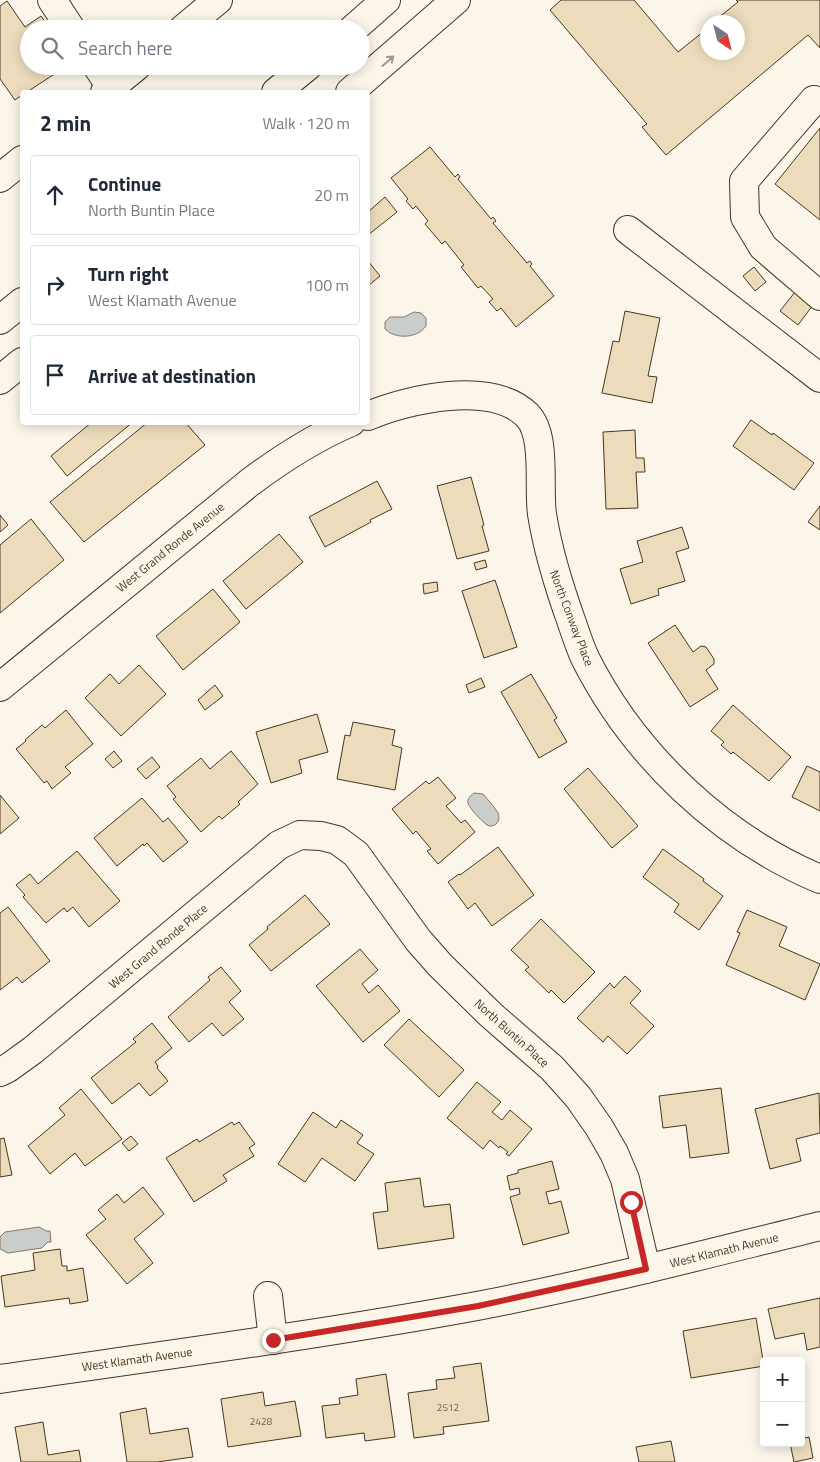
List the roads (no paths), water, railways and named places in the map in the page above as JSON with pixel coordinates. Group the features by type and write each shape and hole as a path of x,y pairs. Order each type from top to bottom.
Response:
{"main road":[{"path":"52,0 66,20"},
{"path":"194,20 218,0"},
{"path":"363,20 386,0"},
{"path":"352,90 423,31 456,0"},
{"path":"105,82 119,75"},
{"path":"278,90 297,75"},
{"path":"814,100 744,181 744,190 745,217 763,247 820,296"},
{"path":"628,230 820,378"},
{"path":"0,320 20,304"},
{"path":"0,380 20,364"},
{"name":"North Conway Place","path":"370,415 379,411 425,400 458,396 488,396 506,401 527,415 538,437 542,512 551,562 584,657 608,699 635,738 669,776 709,810 758,847 820,879"},
{"name":"West Grand Ronde Avenue","path":"0,687 249,483 285,456 344,425"},
{"name":"West Grand Ronde Place","path":"0,1072 33,1050 280,845 300,835 321,836"},
{"name":"North Buntin Place","path":"321,836 337,840 356,854 418,940 440,965 491,1015 552,1068 578,1097 611,1146 625,1179 646,1269"},
{"name":"West Klamath Avenue","path":"0,1379 273,1340 478,1306 646,1269 820,1226"},
{"path":"268,1296 273,1340"}]}
